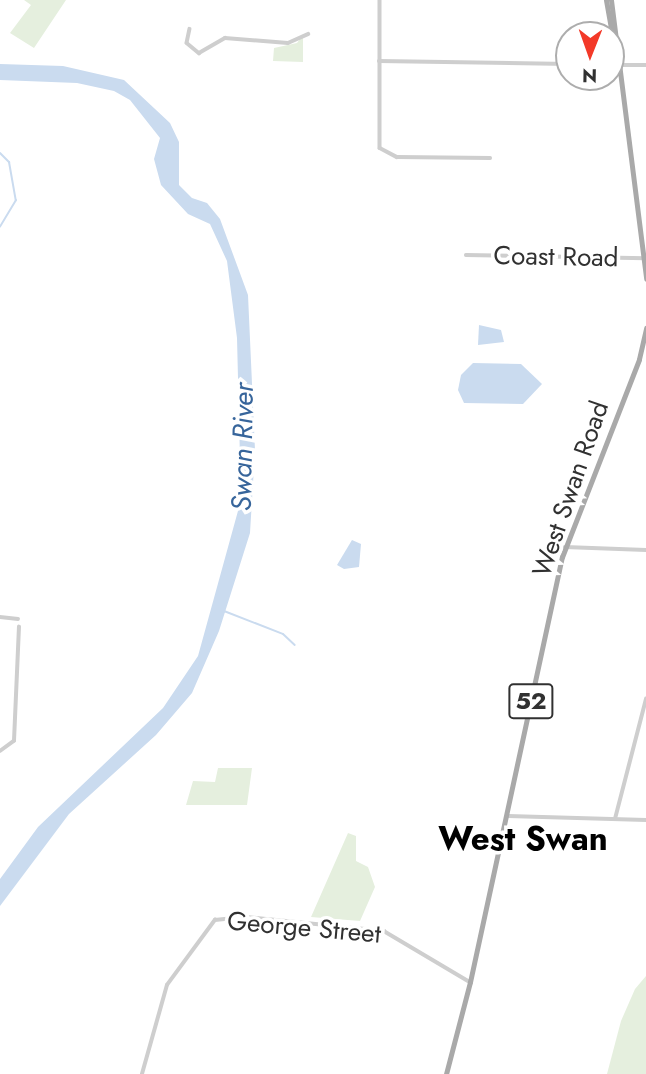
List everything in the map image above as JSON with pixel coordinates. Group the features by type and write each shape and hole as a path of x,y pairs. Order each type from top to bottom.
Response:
{"main road":[{"path":"606,0 610,21"},
{"path":"611,0 612,21"},
{"path":"618,91 646,279"},
{"name":"West Swan Road","path":"446,1074 470,982 565,547 639,359 646,328"}],"street":[{"path":"380,0 380,148 397,156 490,158"},
{"path":"190,29 187,43 199,53 225,38 288,43 308,34"},
{"path":"379,61 555,64"},
{"path":"625,65 646,65"},
{"name":"Coast Road","path":"466,256 645,258"},
{"path":"565,547 646,550"},
{"path":"0,617 18,620"},
{"path":"0,751 14,741 19,627"},
{"path":"615,819 646,699"},
{"path":"507,816 646,820"},
{"name":"George Street","path":"142,1074 167,985 215,920 246,917 384,931 470,982"}],"green space":[{"path":"24,0 66,0 34,48 10,33 31,5"},
{"path":"303,35 303,62 273,61 274,48 297,43"},
{"path":"218,768 252,768 247,805 186,805 193,781 215,782"},
{"path":"348,833 356,836 356,861 368,867 375,887 360,921 311,917"},
{"path":"646,976 646,1074 607,1074 621,1021 635,989"}],"water":[{"name":"Swan River","path":"0,64 63,66 124,80 170,123 179,142 179,185 192,198 207,203 220,219 248,295 255,450 250,533 219,631 192,693 156,735 69,814 0,906 0,879 38,827 163,708 198,656 241,500 237,338 227,261 210,224 188,214 161,185 154,159 160,138 130,100 114,91 77,83 0,80"},
{"path":"479,325 501,330 504,342 478,345"},
{"path":"473,363 521,364 542,384 523,404 464,403 458,390 461,375"},
{"path":"352,540 361,544 359,567 344,569 337,565"}],"waterway":[{"path":"0,153 9,162 16,200 0,227"},
{"path":"224,611 283,634 295,645"}],"district":[{"name":"West Swan","path":"523,839"}]}
